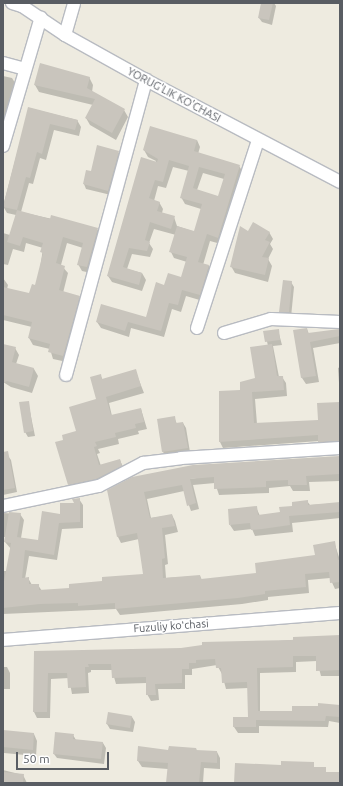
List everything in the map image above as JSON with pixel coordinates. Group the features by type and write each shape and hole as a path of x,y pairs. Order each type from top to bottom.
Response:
{"street":[{"name":"YORUG'LIK KO'CHASI","path":"12,3 41,17 65,35 146,80 340,182"},
{"path":"65,35 74,3"},
{"path":"3,146 41,17"},
{"path":"3,63 25,69"},
{"path":"66,375 146,80"},
{"path":"197,328 258,140"},
{"path":"224,333 271,319 340,322"},
{"path":"3,506 99,486 143,463 181,458 340,448"},
{"name":"Fuzuliy koʻchasi","path":"3,640 340,613"}],"building":[{"path":"261,3 273,3 269,20 258,18"},
{"path":"40,63 90,77 87,88 125,109 112,133 85,118 95,99 34,85"},
{"path":"28,107 78,120 75,130 50,124 42,154 37,152 30,178 26,177 17,210 3,207"},
{"path":"150,126 197,140 194,151 240,165 218,238 207,234 198,262 209,265 200,295 182,290 178,305 169,303 161,331 128,322 125,331 96,322 101,304 146,317 156,282 164,285 168,273 181,277 187,257 169,252 177,226 194,231 202,204 180,198 189,166 169,160 163,182 155,180 149,198 160,202 157,211 175,216 171,229 150,222 145,240 150,242 147,251 129,248 123,267 142,273 139,285 107,276 141,157 157,162 158,159 143,150","holes":["199,167 225,174 218,196 193,188"]},
{"path":"97,145 119,151 108,191 83,184 86,170 91,171"},
{"path":"17,210 50,219 51,215 98,228 87,267 77,265 83,243 63,237 56,263 65,266 59,290 80,296 63,356 48,352 50,344 28,338 32,322 3,315 3,287 29,293 32,284 35,285 43,253 40,252 43,243 23,237 20,246 7,242"},
{"path":"253,222 270,232 265,240 270,242 262,257 269,258 265,275 230,267 240,226 248,231"},
{"path":"283,280 292,281 289,312 279,312"},
{"path":"307,328 308,333 339,329 340,336 310,342 316,376 301,378 293,330"},
{"path":"279,329 280,340 265,342 263,331"},
{"path":"3,344 16,347 12,362 34,368 29,387 7,381 3,383"},
{"path":"272,344 277,376 283,376 284,390 252,392 254,423 318,420 317,403 340,402 340,441 318,442 318,435 219,442 219,391 240,390 240,382 255,378 250,347"},
{"path":"136,369 141,386 106,397 111,415 141,408 144,422 135,424 136,428 115,433 116,437 95,442 97,446 94,447 99,465 120,459 122,466 96,479 68,485 55,442 63,440 62,435 76,431 69,407 96,399 90,377 101,374 102,379"},
{"path":"29,401 33,431 24,433 19,402"},
{"path":"175,416 176,423 183,422 188,448 162,452 157,419"},
{"path":"8,451 15,488 3,490 3,452"},
{"path":"340,456 340,474 306,476 307,485 288,485 288,480 266,481 266,487 214,489 214,477 190,479 196,503 187,506 182,485 144,492 150,518 172,514 175,526 162,528 165,558 162,559 163,578 200,575 201,579 256,573 255,563 315,555 313,545 335,541 338,560 340,559 340,582 330,583 329,572 305,574 306,587 265,591 265,594 238,598 115,609 115,603 78,606 78,603 40,604 3,608 3,587 11,543 4,542 9,512 21,513 17,537 38,540 42,511 60,514 60,503 74,503 72,499 80,498 80,522 59,523 54,555 25,550 22,578 29,577 29,584 39,584 39,590 69,588 69,584 102,581 102,577 143,574 137,533 117,537 107,490 132,477 193,465"},
{"path":"308,500 308,505 340,502 340,512 289,516 290,525 262,529 251,530 250,523 229,525 228,509 257,506 258,515 280,512 279,507 292,506 292,502"},
{"path":"340,635 340,670 316,671 316,656 293,656 293,667 257,668 258,711 292,711 292,706 318,706 318,703 340,705 340,717 326,716 325,721 256,720 256,727 233,727 233,717 248,717 247,682 222,683 221,668 216,668 215,659 196,660 196,663 189,663 189,669 182,669 182,683 155,684 156,695 146,695 146,677 112,678 111,664 88,664 89,667 85,667 86,687 68,688 67,673 48,673 47,712 33,712 34,651 181,648 202,645 202,642 293,640 293,637"},
{"path":"108,712 132,716 130,728 106,724"},
{"path":"3,730 34,733 33,750 3,747"},
{"path":"55,732 74,734 73,739 103,742 101,759 53,754"},
{"path":"138,746 168,750 169,746 217,751 217,763 201,762 199,783 166,783 168,763 137,761"},
{"path":"281,761 314,762 314,767 326,767 326,772 340,772 340,783 234,783 235,763 281,765"},
{"path":"3,772 24,774 23,783 3,783"}]}
